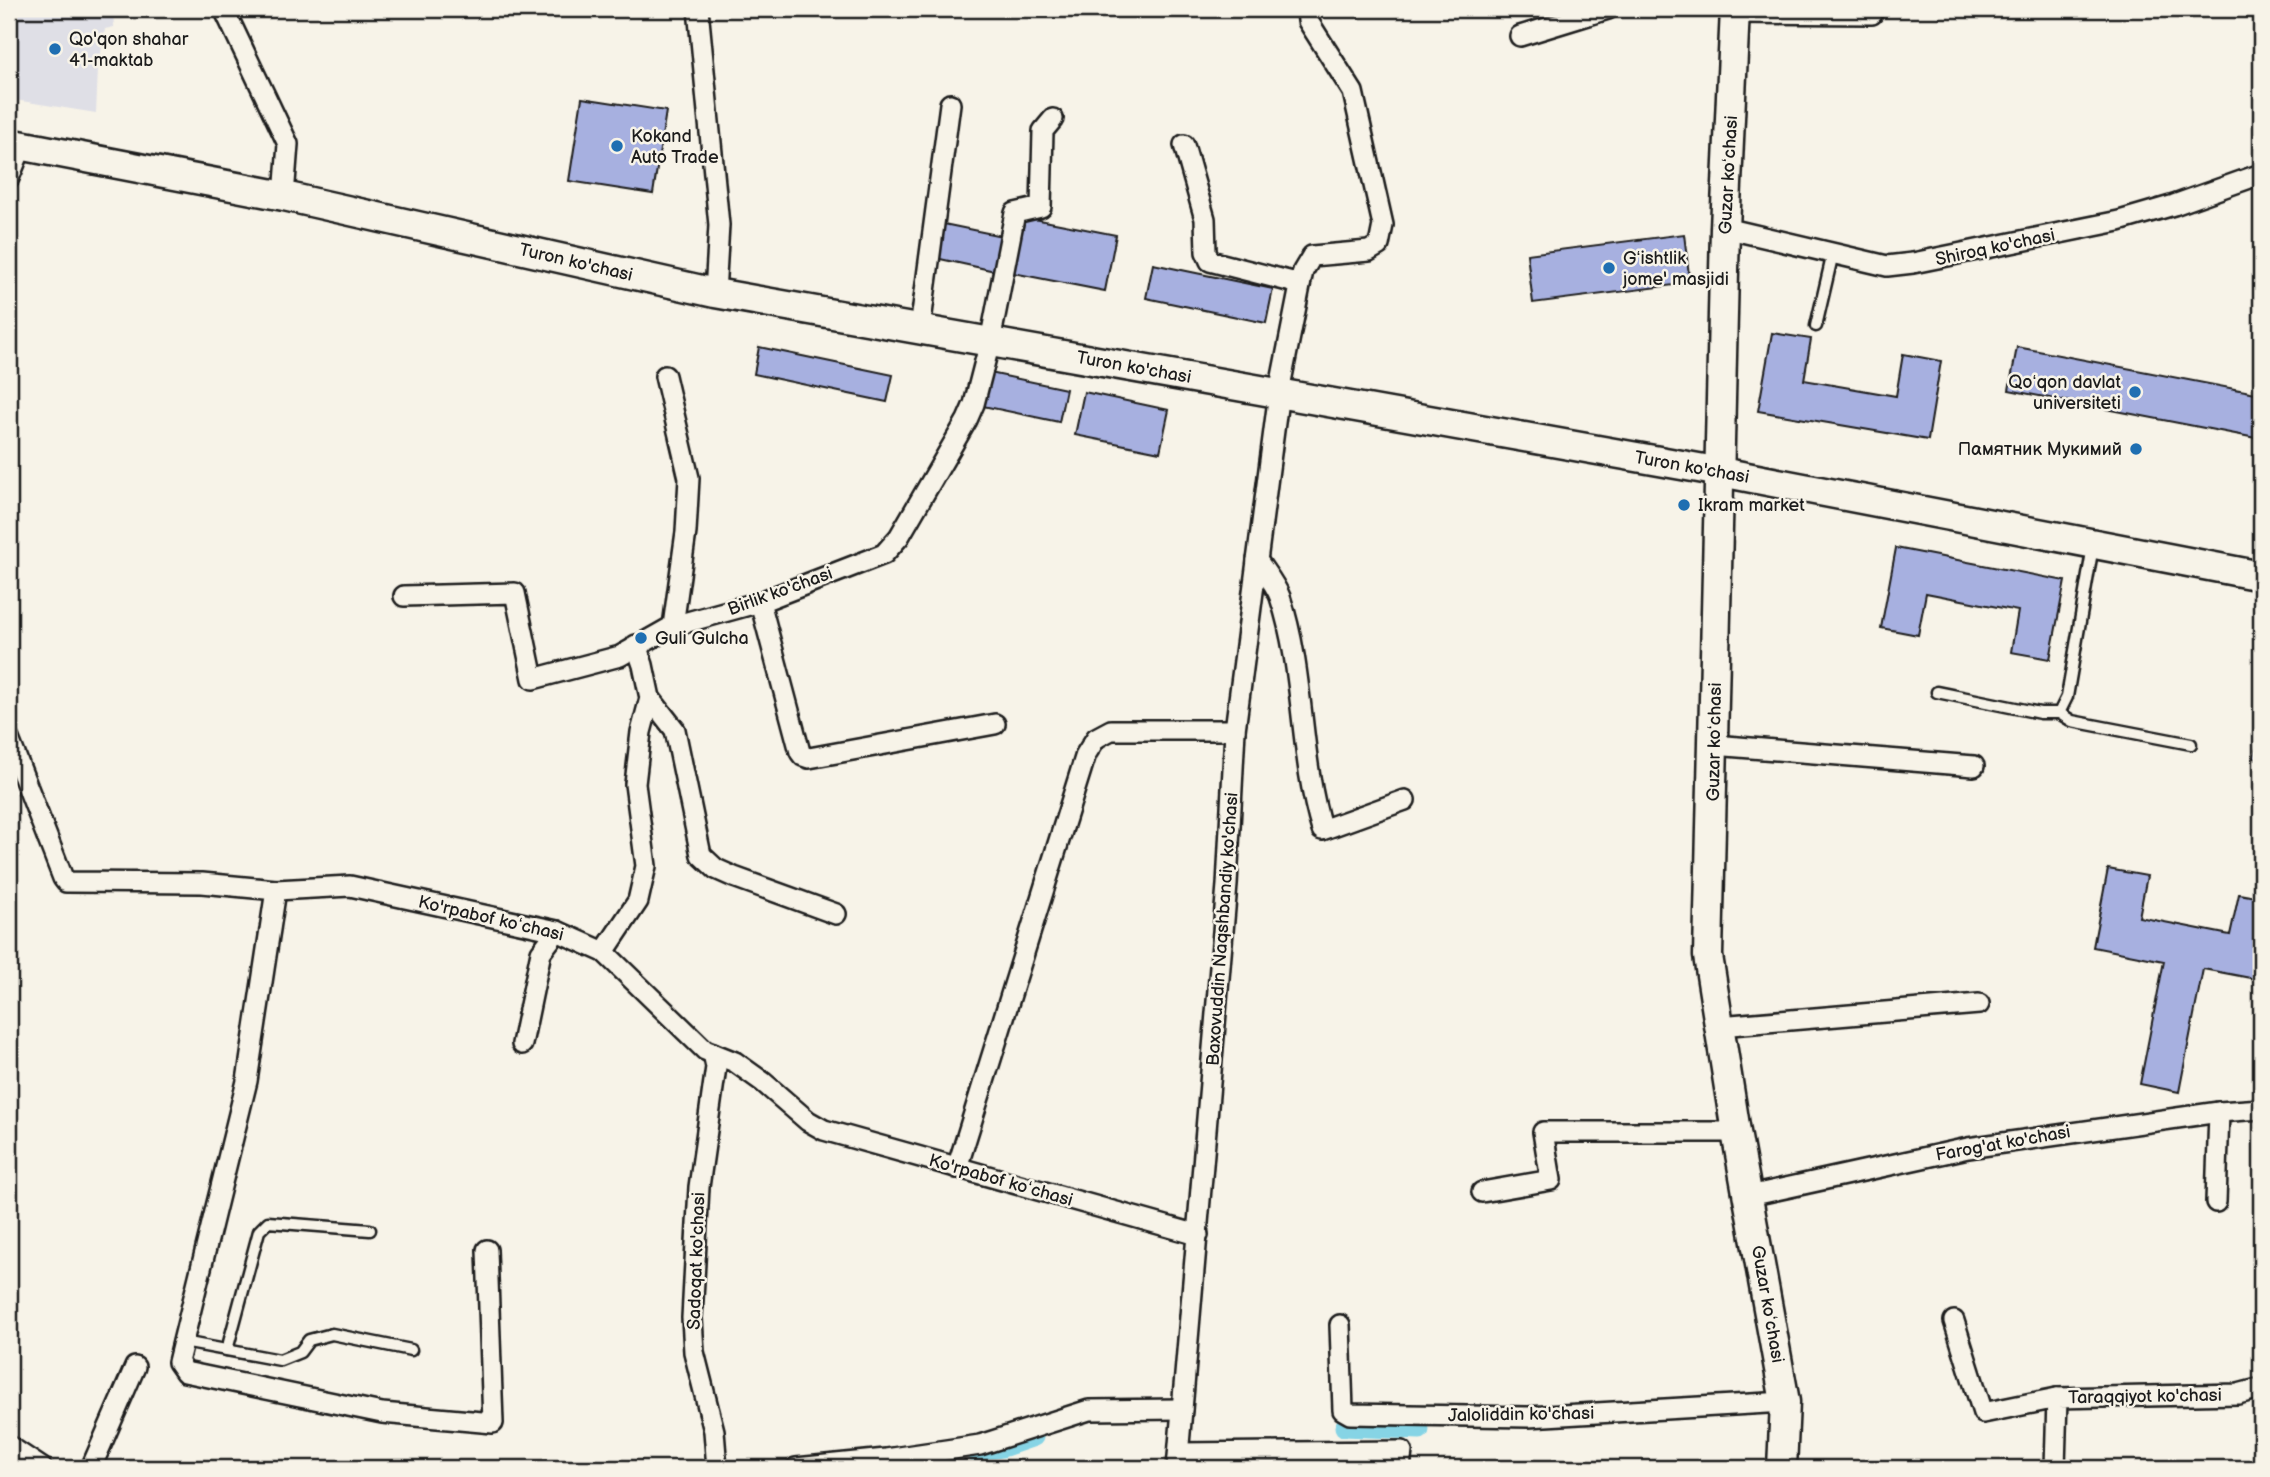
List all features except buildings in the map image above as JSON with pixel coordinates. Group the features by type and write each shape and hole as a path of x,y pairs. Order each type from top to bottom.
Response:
{"main road":[{"name":"Guzar koʻchasi","path":"1735,11 1725,228 1708,956 1736,1132 1785,1402 1782,1468"},
{"name":"Turon ko'chasi","path":"15,144 284,196 715,293 1721,472 2261,576"}],"street":[{"path":"223,9 288,144 284,196"},
{"path":"698,9 719,225 715,293"},
{"name":"Baxovuddin Naqshbandiy ko'chasi","path":"1178,1460 1227,885 1235,730 1279,392 1303,271 1312,256 1369,251 1378,244 1383,225 1353,92 1308,21 1307,9"},
{"path":"1520,36 1608,9"},
{"path":"1735,11 1872,14 1871,9"},
{"path":"920,330 950,104"},
{"name":"Birlik ko'chasi","path":"404,596 515,593 533,679 620,656 673,626 760,601 884,554 893,545 974,404 990,342 1015,213 1041,207 1043,131 1053,119"},
{"path":"9,178 15,144"},
{"path":"1184,145 1205,219 1206,252 1210,261 1300,284"},
{"name":"Shiroq ko'chasi","path":"1725,228 1887,266 2119,221 2261,174"},
{"path":"665,376 689,478 686,532 673,626"},
{"path":"1257,560 1279,594 1290,636 1306,747 1322,830 1405,800"},
{"path":"760,601 803,756 809,758 995,724"},
{"path":"636,645 650,698 675,730 701,855 716,869 734,877 835,914"},
{"path":"604,952 638,901 646,866 635,784 641,732 650,698"},
{"path":"957,1168 1086,754 1096,737 1111,730 1235,730"},
{"name":"Ko'rpabof koʻchasi","path":"9,739 66,882 202,883 276,890 350,886 556,931 604,952 705,1050 735,1062 808,1121 824,1130 1198,1235"},
{"path":"1714,745 1974,766"},
{"path":"276,890 247,1081 178,1362 185,1372 382,1413 493,1423 487,1250"},
{"path":"522,1044 541,952 556,931"},
{"path":"1719,1026 1979,1004"},
{"name":"Sadoqat ko'chasi","path":"712,1053 716,1067 699,1187 692,1318 694,1352 714,1431 718,1468"},
{"name":"Farog'at ko'chasi","path":"1749,1196 1968,1148 2219,1112 2261,1109"},
{"path":"2216,1202 2219,1112"},
{"path":"1482,1192 1551,1180 1543,1132 1736,1132"},
{"path":"1954,1321 1983,1413 2057,1398"},
{"name":"Jaloliddin ko'chasi","path":"1340,1325 1343,1410 1350,1414 1528,1417 1785,1402"},
{"path":"92,1468 135,1367"},
{"name":"Taraqqiyot ko'chasi","path":"2055,1468 2057,1398 2238,1394 2261,1388"},
{"path":"796,1468 886,1459 979,1445 1089,1410 1182,1409"},
{"path":"9,1446 43,1468"},
{"path":"1178,1460 1401,1459"}],"lane":[{"path":"1816,326 1833,253"},
{"path":"2059,713 2067,697 2093,545"},
{"path":"1937,692 2040,713 2059,713 2072,721 2191,744"},
{"path":"228,1350 259,1231 268,1222 370,1230"},
{"path":"183,1342 280,1360 300,1352 309,1340 332,1334 411,1350"}],"shaded area":[{"name":"Qo'qon shahar 41-maktab","path":"9,9 113,9 114,27 105,29 98,70 96,113 9,99"}],"waterway":[{"path":"1344,1427 1420,1430"},
{"path":"975,1453 1002,1448 1034,1437"}],"place":[{"name":"Qo'qon shahar 41-maktab","path":"55,49"},
{"name":"Kokand Auto Trade","path":"617,146"},
{"name":"Gʻishtlik jome' masjidi","path":"1609,268"},
{"name":"Qoʻqon davlat universiteti","path":"2135,392"},
{"name":"Памятник Мукимий","path":"2136,449"},
{"name":"Ikram market","path":"1684,505"},
{"name":"Guli Gulcha","path":"641,638"}]}
